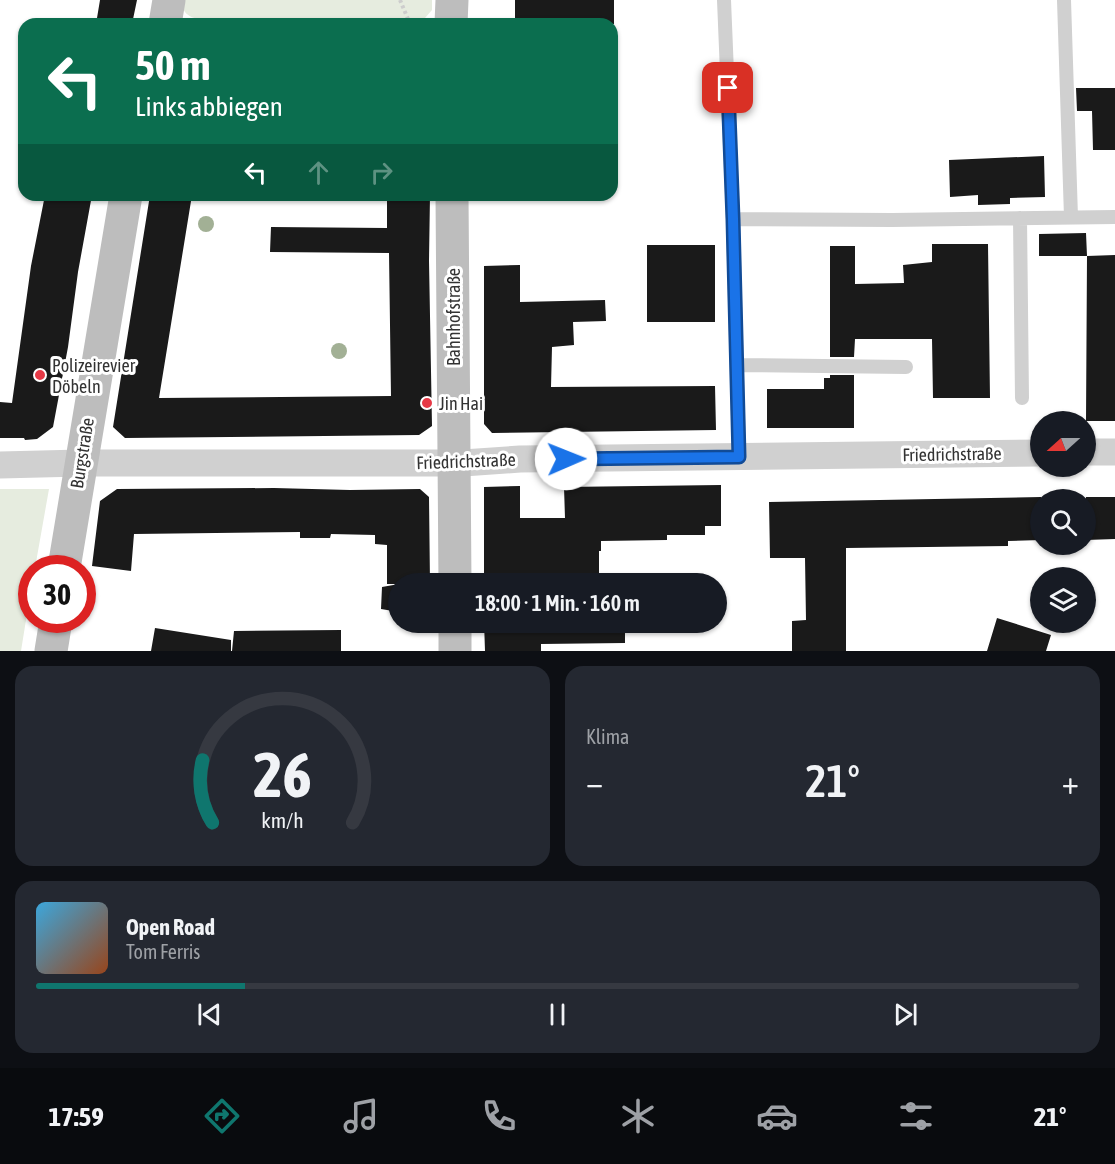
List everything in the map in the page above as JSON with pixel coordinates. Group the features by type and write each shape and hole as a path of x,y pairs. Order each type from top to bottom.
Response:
{"main road":[{"path":"166,18 169,0"},
{"path":"451,18 452,0"},
{"name":"Burgstraße","path":"66,555 125,201"},
{"name":"Bahnhofstraße","path":"452,201 455,573"},
{"path":"51,651 54,633"},
{"path":"455,633 455,651"}],"street":[{"path":"1096,452 1115,452"},
{"name":"Friedrichstraße","path":"0,465 454,463 520,459 1030,453"}],"lane":[{"path":"724,0 733,219 739,457"},
{"path":"1064,0 1071,218"},
{"path":"733,219 892,220 1115,217"},
{"path":"1020,218 1022,398"},
{"path":"737,365 906,367"}],"path":[{"path":"400,0 408,18"}],"shaded area":[{"path":"179,0 432,0 432,10 425,18 196,18 182,8"},
{"path":"0,489 49,489 37,555 18,555 18,633 24,633 21,651 0,651"}],"building":[{"path":"100,0 137,0 133,18 97,18"},
{"path":"515,0 614,0 614,18 515,18"},
{"path":"1076,88 1115,88 1115,150 1093,150 1092,111 1077,111"},
{"path":"1044,156 1045,197 1010,198 1010,204 978,205 978,195 950,197 949,160"},
{"path":"44,201 91,201 53,427 37,439 0,438 0,402 12,403 31,266"},
{"path":"149,201 191,201 159,398 391,396 389,253 270,252 271,227 387,228 387,201 430,201 432,426 419,435 125,438 113,427"},
{"path":"1086,233 1087,256 1039,256 1039,234"},
{"path":"932,244 988,244 990,398 933,398 932,339 855,339 854,357 830,357 830,246 855,246 855,284 904,283 903,265 932,262"},
{"path":"647,245 715,245 715,322 647,322"},
{"path":"1115,255 1115,421 1096,421 1096,411 1086,411 1087,256"},
{"path":"520,265 520,302 605,300 606,321 573,322 574,345 552,347 551,387 715,386 716,430 492,433 484,424 484,266"},
{"path":"830,375 854,375 854,428 767,428 767,389 824,389 824,378 830,378"},
{"path":"721,485 721,526 705,526 705,535 667,535 667,540 601,541 599,573 484,573 484,487 520,486 520,518 565,518 564,487"},
{"path":"117,489 420,489 429,497 430,573 388,573 387,584 387,545 375,544 375,535 331,534 330,538 300,538 300,532 134,534 131,571 96,567 96,555 93,555 100,501"},
{"path":"1030,497 1030,540 1008,541 1008,546 846,548 846,651 792,651 792,621 806,620 805,558 770,558 769,502"},
{"path":"1096,497 1115,497 1115,539 1096,540"},
{"path":"388,586 388,610 381,609 382,587"},
{"path":"997,618 1030,628 1030,633 1051,635 1046,651 987,651"},
{"path":"155,628 231,640 231,651 151,651"},
{"path":"341,630 341,651 232,651 234,631"},
{"path":"484,633 625,633 625,643 541,644 541,651 485,651"}],"place":[{"name":"Polizeirevier Döbeln","path":"40,375"},
{"name":"Jin Hai","path":"427,403"}],"route":[{"path":"566,459 739,457 728,88"}]}
